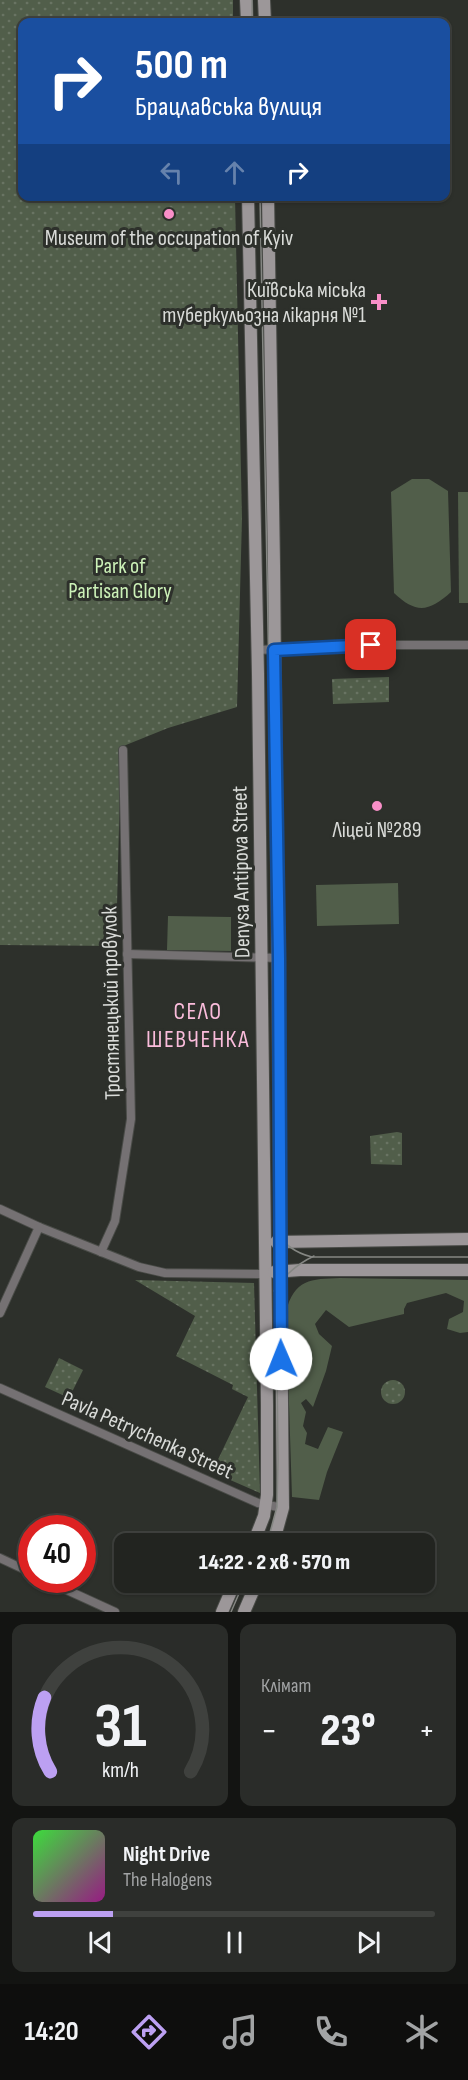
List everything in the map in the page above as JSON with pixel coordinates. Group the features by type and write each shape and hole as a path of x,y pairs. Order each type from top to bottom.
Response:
{"street":[{"path":"246,0 247,18"},
{"path":"264,0 265,18"},
{"name":"Denysa Antipova Street","path":"248,201 266,1242 266,1505 257,1533"},
{"name":"Denysa Antipova Street","path":"268,201 279,958 283,1508 276,1533"},
{"path":"257,650 371,645 468,645"},
{"name":"Тростянецький провулок","path":"101,1252 115,1221 131,1119 123,750"},
{"path":"127,954 279,958"},
{"path":"0,1209 139,1267 165,1272 266,1274 298,1270 468,1270"},
{"path":"0,1313 39,1227"},
{"path":"266,1242 468,1239"},
{"name":"Pavla Petrychenka Street","path":"0,1388 182,1470 266,1505 283,1508"},
{"path":"0,1558 18,1566"},
{"path":"73,1593 115,1612"},
{"path":"222,1612 231,1593"},
{"path":"244,1612 252,1593"}],"green space":[{"name":"Park of Partisan Glory","path":"0,0 233,0 233,18 18,18 18,201 235,201 242,518 237,707 168,728 121,747 116,946 0,945"},
{"path":"412,479 429,479 448,491 451,592 436,604 422,608 409,605 394,593 391,492"},
{"path":"458,492 468,492 468,603 459,603"},
{"path":"389,677 389,702 333,704 332,679"},
{"path":"398,883 399,924 317,926 316,885"},
{"path":"168,916 231,917 231,951 167,950"},
{"path":"402,1133 402,1165 371,1164 370,1136"},
{"path":"340,1278 468,1280 468,1332 460,1333 447,1329 449,1319 463,1312 464,1301 446,1293 407,1303 404,1314 349,1327 326,1310 315,1324 319,1334 332,1346 313,1407 306,1399 301,1403 306,1412 303,1426 307,1433 305,1444 318,1449 328,1427 343,1432 319,1500 292,1497 286,1312 294,1293 305,1283 312,1280"},
{"path":"135,1280 254,1283 260,1493 212,1472 248,1397 232,1389 233,1385 176,1356 195,1316"},
{"path":"59,1358 83,1370 69,1398 45,1387"},
{"path":"393,1380 401,1384 405,1392 401,1400 393,1404 385,1400 381,1392 385,1384"}],"tram line":[{"path":"252,0 252,18"},
{"path":"260,201 271,786 278,1460 277,1507 270,1533"},
{"path":"274,1229 290,1247 312,1257 468,1257"},
{"path":"274,1291 292,1270 314,1256"},
{"path":"231,1612 239,1593"}],"place":[{"name":"Museum of the occupation of Kyiv","path":"169,214"},
{"name":"Київська міська туберкульозна лікарня №1","path":"379,302"},
{"name":"Ліцей №289","path":"377,806"}],"district":[{"name":"СЕЛО ШЕВЧЕНКА","path":"198,1025"}],"route":[{"path":"281,1359 279,958 274,650 371,645"}]}
